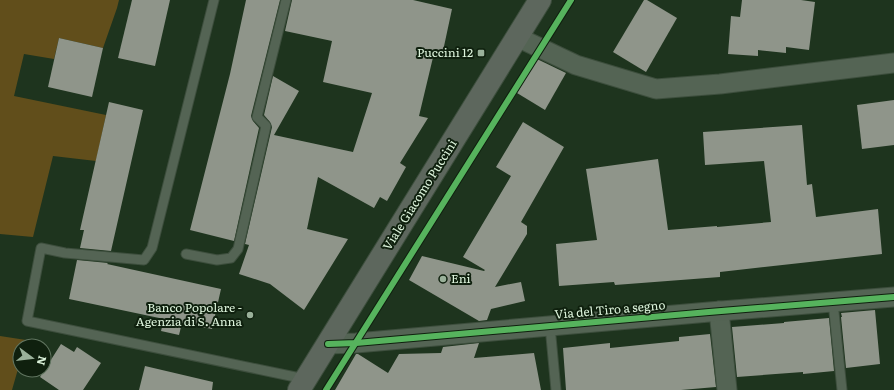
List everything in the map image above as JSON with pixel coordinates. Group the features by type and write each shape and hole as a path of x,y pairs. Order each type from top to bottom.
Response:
{"main road":[{"name":"Viale Giacomo Puccini","path":"303,384 540,0"}],"street":[{"path":"517,37 576,65 656,89 743,81 894,63"},
{"name":"Via del Tiro a segno","path":"328,344 356,343 894,296"},
{"path":"719,311 727,390"}],"lane":[{"path":"214,0 152,248 144,260 65,253 41,248 27,321 303,384"},
{"path":"186,254 217,260 231,258 238,249 266,126 257,117 286,0"},
{"path":"833,302 842,390"},
{"path":"550,326 556,390"}],"shaded area":[{"path":"0,0 119,0 103,48 59,38 54,59 24,54 14,96 106,115 96,161 53,156 33,237 0,234"},
{"path":"0,336 13,338 12,378 15,378 12,390 0,390"}],"building":[{"path":"132,0 170,0 155,66 118,58"},
{"path":"246,0 280,0 251,116 259,128 234,241 190,230 230,74"},
{"path":"292,0 413,0 452,9 443,51 435,49 419,116 428,118 400,163 406,167 387,201 380,197 374,208 318,177 307,229 348,239 304,310 270,284 239,274 249,245 245,244 272,127 264,115 273,76 299,91 274,135 353,152 372,93 323,82 332,41 285,31"},
{"path":"644,0 647,0 677,18 646,72 613,52"},
{"path":"742,0 801,0 815,2 809,50 786,47 786,53 758,50 758,56 728,54 731,16 740,17"},
{"path":"59,38 103,48 92,97 48,87"},
{"path":"537,59 566,73 545,110 517,93"},
{"path":"894,100 894,145 862,149 857,105"},
{"path":"109,102 143,110 111,251 80,248 84,230 80,230"},
{"path":"523,122 564,147 521,222 527,226 527,234 495,287 521,282 525,301 491,309 487,320 479,321 409,280 422,256 485,270 463,257 511,176 496,167"},
{"path":"802,125 807,185 812,184 816,217 878,209 882,254 720,272 720,277 615,285 614,282 559,286 556,244 597,240 586,169 658,159 668,230 771,222 764,161 705,165 703,132"},
{"path":"77,260 108,263 107,264 221,289 212,329 182,323 179,335 161,331 164,319 69,299"},
{"path":"875,310 880,364 846,368 841,313"},
{"path":"829,318 834,371 737,377 732,327"},
{"path":"710,334 716,387 681,390 566,390 563,348 610,343 610,348 679,341 679,337"},
{"path":"479,343 474,358 534,353 541,390 335,390 356,354 388,373 399,354 441,353 443,347"},
{"path":"61,344 74,352 77,347 101,363 83,390 59,390 41,378 52,378 52,358"},
{"path":"145,366 213,382 212,390 139,390"}],"cycle path":[{"path":"326,390 571,0"},
{"path":"328,344 356,343 894,297"}],"place":[{"name":"Puccini 12","path":"481,53"},
{"name":"Eni","path":"443,279"},
{"name":"Banco Popolare - Agenzia di S. Anna","path":"250,315"}]}
